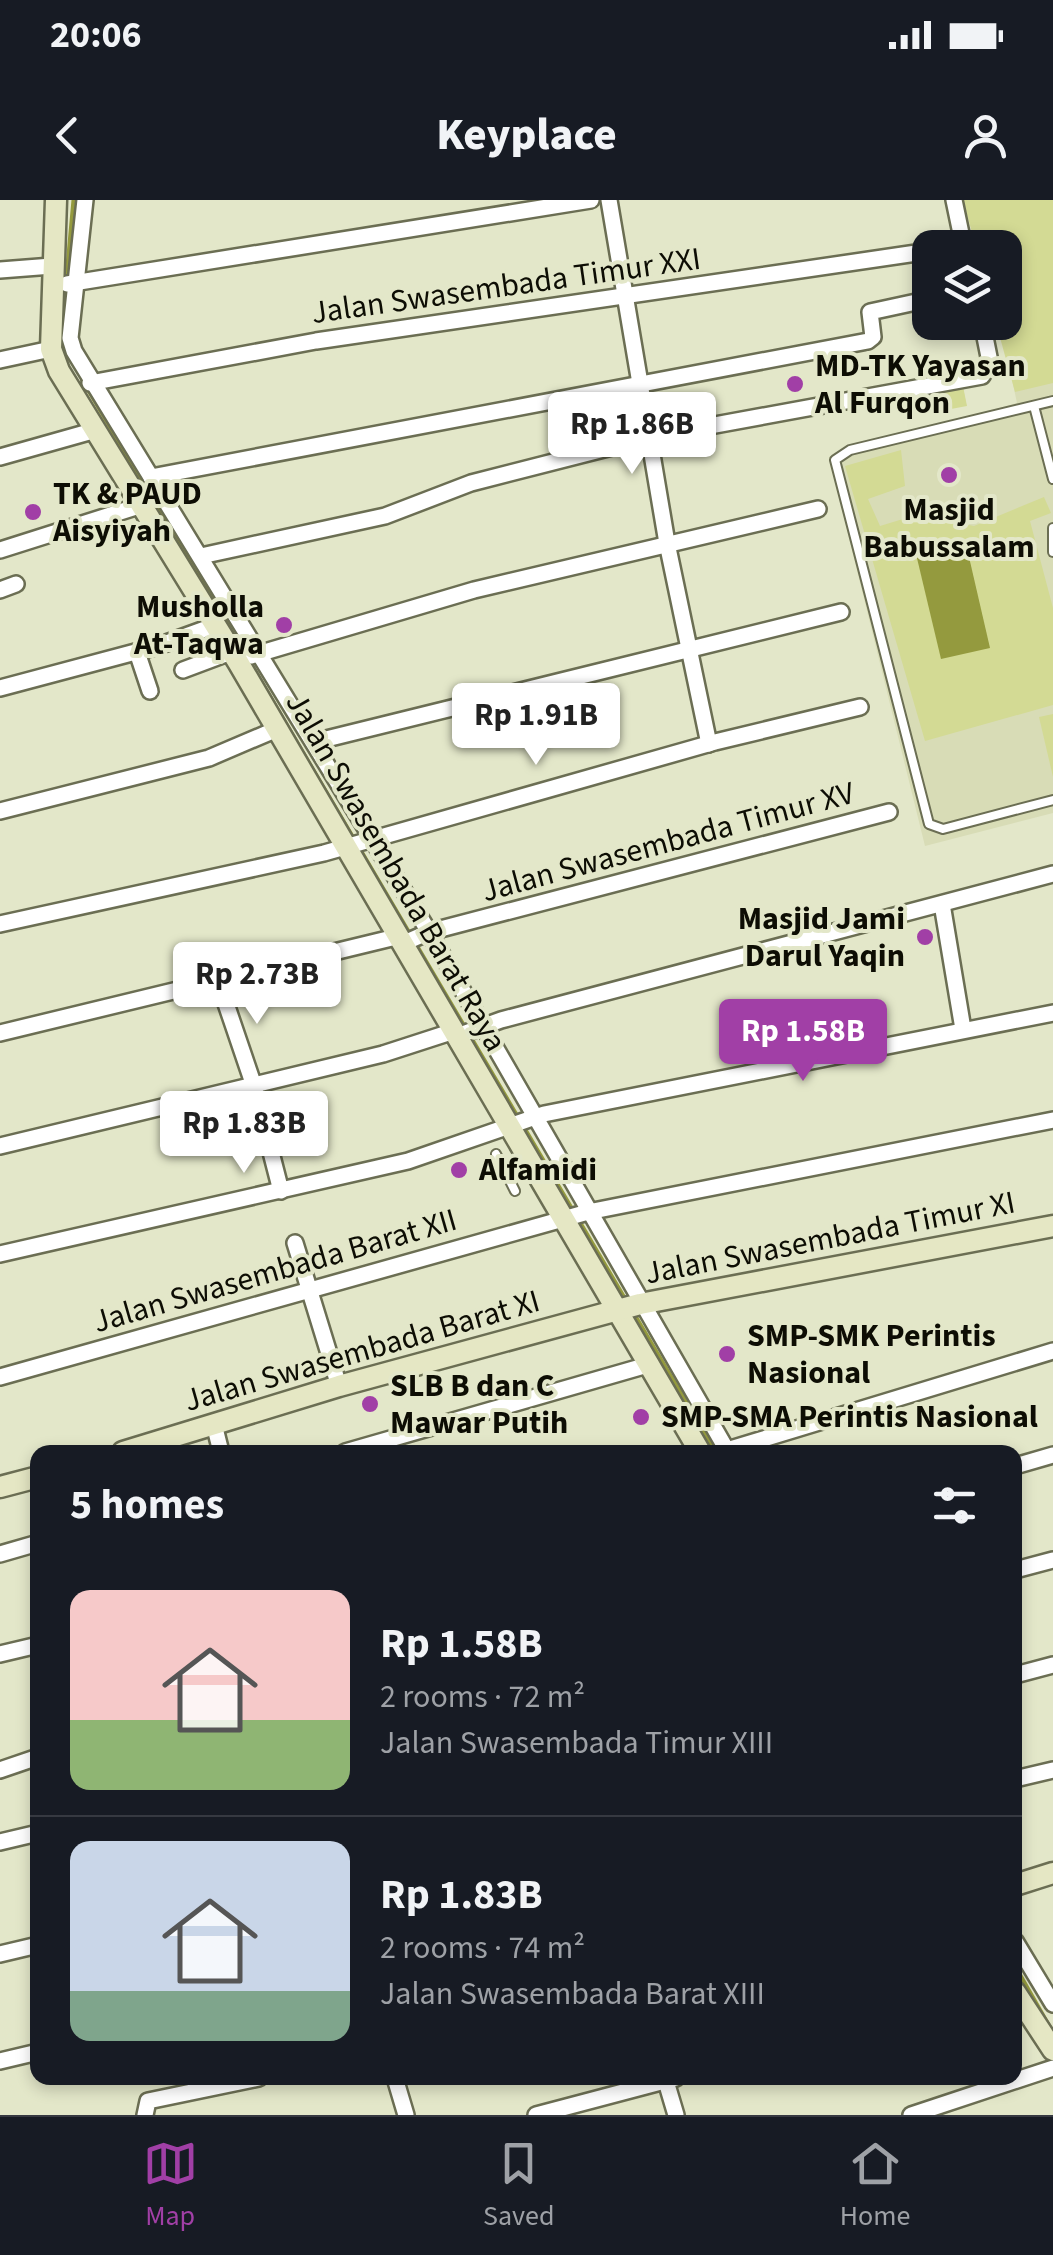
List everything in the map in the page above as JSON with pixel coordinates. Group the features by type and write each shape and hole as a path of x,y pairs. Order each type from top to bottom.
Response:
{"street":[{"name":"Jalan Swasembada Barat Raya","path":"56,200 61,280 52,349 59,371 216,626 244,657 278,729 358,843 403,940 458,1034 523,1120 530,1160 577,1215 631,1307 651,1364 696,1445"},
{"path":"85,200 61,280 70,338 90,382 200,556 244,657 314,742 358,843 428,933 482,1027 523,1120 577,1215"},
{"path":"0,270 61,280 591,200"},
{"path":"609,200 666,543 709,744"},
{"path":"954,200 957,230"},
{"name":"Jalan Swasembada Timur XXI","path":"90,382 316,341 912,254"},
{"path":"151,477 868,341 873,338 870,312 912,304"},
{"path":"200,556 385,516 471,483 648,438 982,376 990,362 986,340"},
{"path":"0,360 52,349"},
{"path":"0,457 96,430"},
{"path":"0,550 142,505"},
{"path":"184,670 244,657 474,590 818,509"},
{"path":"314,742 841,612"},
{"path":"0,688 216,626"},
{"path":"136,652 150,691"},
{"path":"0,924 358,843 709,744 860,707"},
{"path":"0,811 209,758 278,729"},
{"name":"Jalan Swasembada Timur XV","path":"0,1033 403,940 889,812"},
{"path":"0,1146 458,1034 1053,874"},
{"path":"942,904 964,1029"},
{"path":"218,983 254,1086 281,1191"},
{"path":"0,1254 421,1157 523,1120 1053,1013"},
{"name":"Jalan Swasembada Barat XII","path":"0,1377 577,1215 1053,1120"},
{"name":"Jalan Swasembada Timur XI","path":"631,1307 1053,1226"},
{"path":"296,1243 339,1386"},
{"path":"631,1307 723,1445"},
{"name":"Jalan Swasembada Barat XI","path":"146,1445 339,1386 631,1307"},
{"path":"747,1445 1053,1351"},
{"path":"369,1445 651,1364"},
{"path":"214,1424 220,1445"},
{"path":"1022,1464 1053,1455"},
{"path":"0,1487 30,1479"},
{"path":"0,1554 30,1545"},
{"path":"1022,1568 1053,1560"},
{"path":"0,1654 30,1647"},
{"path":"1022,1672 1053,1665"},
{"path":"0,1770 30,1760"},
{"path":"1022,1777 1053,1770"},
{"path":"0,1842 30,1835"},
{"path":"1022,1883 1053,1873"},
{"path":"0,1954 30,1947"},
{"path":"1022,1950 1047,1982 1053,2004"},
{"path":"1022,2003 1053,2050"},
{"path":"0,2061 30,2054"},
{"path":"1022,2078 1053,2068"},
{"path":"145,2115 148,2100 224,2085"},
{"path":"397,2085 406,2115"},
{"path":"536,2115 644,2085"},
{"path":"670,2085 676,2115"},
{"path":"911,2115 1002,2085"}],"lane":[{"path":"1053,401 850,450 835,460 929,824 942,829 1053,800"},
{"path":"1034,406 1053,479"},
{"path":"1053,528 1053,552"},
{"path":"496,1154 515,1191"},
{"path":"505,1171 530,1160"}],"shaded area":[{"path":"963,200 1053,200 1053,383 1015,392 1001,340 1022,340 1022,230 971,230"},
{"path":"1053,200 1053,813 925,846 829,457 1017,403 1004,340 1022,340 1022,231"},
{"path":"963,386 967,406 924,414 919,394"},
{"path":"901,450 905,486 868,499 880,526 916,515 974,526 1044,497 1051,513 1030,521 1053,608 1053,705 925,741 845,466"},
{"path":"966,544 990,648 941,659 916,554"},
{"path":"1053,714 1053,777 1039,717"}],"waterway":[{"path":"69,356 61,343 74,200"},
{"path":"87,387 627,1303"},
{"path":"633,1313 711,1445"},
{"path":"1022,1979 1051,2030"}],"place":[{"name":"MD-TK Yayasan Al Furqon","path":"795,384"},
{"name":"Masjid Babussalam","path":"949,475"},
{"name":"TK & PAUD Aisyiyah","path":"33,512"},
{"name":"Musholla At-Taqwa","path":"284,625"},
{"name":"Masjid Jami Darul Yaqin","path":"925,937"},
{"name":"Alfamidi","path":"459,1170"},
{"name":"SMP-SMK Perintis Nasional","path":"727,1354"},
{"name":"SLB B dan C Mawar Putih","path":"370,1404"},
{"name":"SMP-SMA Perintis Nasional","path":"641,1417"}]}
